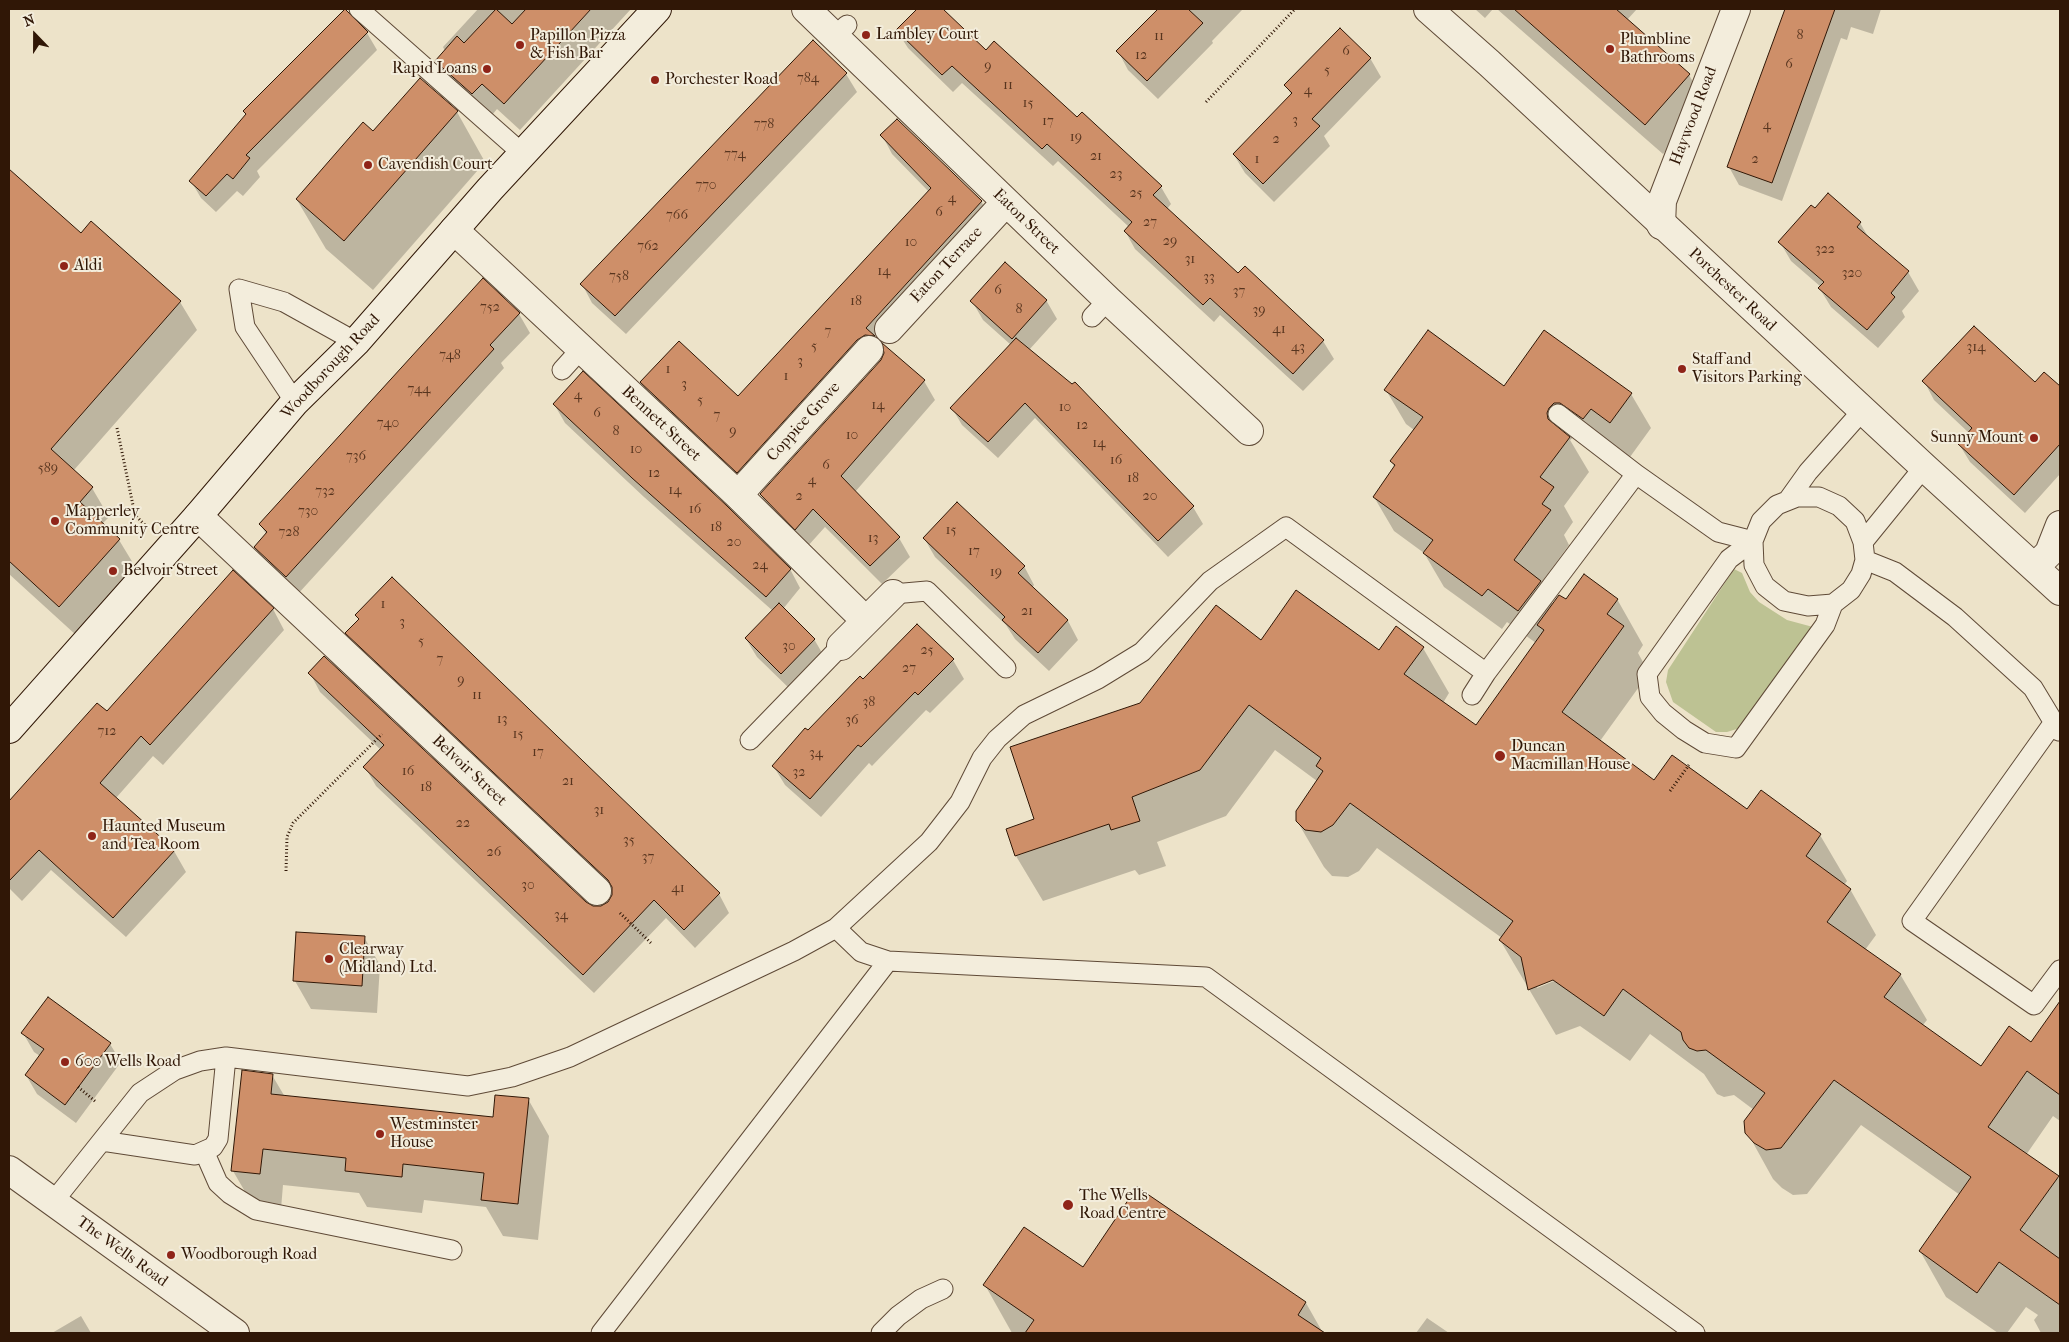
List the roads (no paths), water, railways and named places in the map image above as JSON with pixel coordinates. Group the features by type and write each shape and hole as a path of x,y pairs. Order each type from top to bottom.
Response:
{"street":[{"name":"Woodborough Road","path":"9,729 198,516 295,402 356,342 454,230 657,9"},
{"name":"Eaton Street","path":"806,9 840,31 1006,202 1100,308 1249,431"},
{"name":"Porchester Road","path":"1428,9 1862,411 2060,591"},
{"name":"Haywood Road","path":"1661,225 1662,201 1736,9"},
{"name":"Eaton Terrace","path":"889,328 1006,202"},
{"name":"Bennett Street","path":"454,230 738,495 866,620"},
{"name":"Coppice Grove","path":"738,495 869,350"},
{"name":"Belvoir Street","path":"198,516 290,614 405,710 597,891"},
{"path":"2035,567 2049,553 2060,525"},
{"path":"841,646 893,594"},
{"name":"The Wells Road","path":"9,1170 235,1333"}],"lane":[{"path":"359,9 523,154"},
{"path":"295,402 245,327 239,289 284,302 356,342"},
{"path":"562,370 581,349"},
{"path":"1788,500 1808,472 1862,411"},
{"path":"1558,414 1636,474 1718,532 1753,541"},
{"path":"1864,552 1924,467"},
{"path":"1472,695 1486,673 1636,474"},
{"path":"1753,541 1729,559 1647,674 1650,697 1663,713 1684,730 1705,743 1736,748 1825,625 1833,604 1851,590 1861,574 1864,552 1855,522 1839,506 1819,497 1797,497 1777,505 1761,521 1753,541 1754,566 1765,586 1784,601 1808,606 1833,604"},
{"path":"52,1202 140,1093 175,1070 200,1061 226,1057 468,1086 512,1077 570,1057 794,951 836,928 929,842 960,802 982,758 997,739 1024,715 1098,679 1142,652 1210,581 1286,527 1486,673"},
{"path":"1864,552 1895,572 1955,617 2033,688 2057,728 1912,921 2034,1005 2060,970"},
{"path":"893,594 927,591 1006,668"},
{"path":"750,740 841,646"},
{"path":"836,928 861,952 888,961 1206,977 1695,1333"},
{"path":"601,1333 888,961"},
{"path":"102,1141 194,1155 213,1147 218,1139 226,1057"},
{"path":"204,1151 218,1183 230,1194 256,1210 452,1250"},
{"path":"881,1333 898,1316 921,1299 943,1289"}],"place":[{"name":"Lambley Court","path":"866,35"},
{"name":"Papillon Pizza & Fish Bar","path":"520,45"},
{"name":"Plumbline Bathrooms","path":"1610,49"},
{"name":"Rapid Loans","path":"487,69"},
{"name":"Porchester Road","path":"655,80"},
{"name":"Cavendish Court","path":"368,165"},
{"name":"Aldi","path":"64,266"},
{"name":"Staff and Visitors Parking","path":"1682,369"},
{"name":"Sunny Mount","path":"2034,438"},
{"name":"Mapperley Community Centre","path":"55,521"},
{"name":"Belvoir Street","path":"113,571"},
{"name":"Duncan Macmillan House","path":"1500,756"},
{"name":"Haunted Museum and Tea Room","path":"92,836"},
{"name":"Clearway (Midland) Ltd.","path":"329,959"},
{"name":"600 Wells Road","path":"65,1062"},
{"name":"Westminster House","path":"380,1134"},
{"name":"The Wells Road Centre","path":"1068,1205"},
{"name":"Woodborough Road","path":"171,1255"}]}
